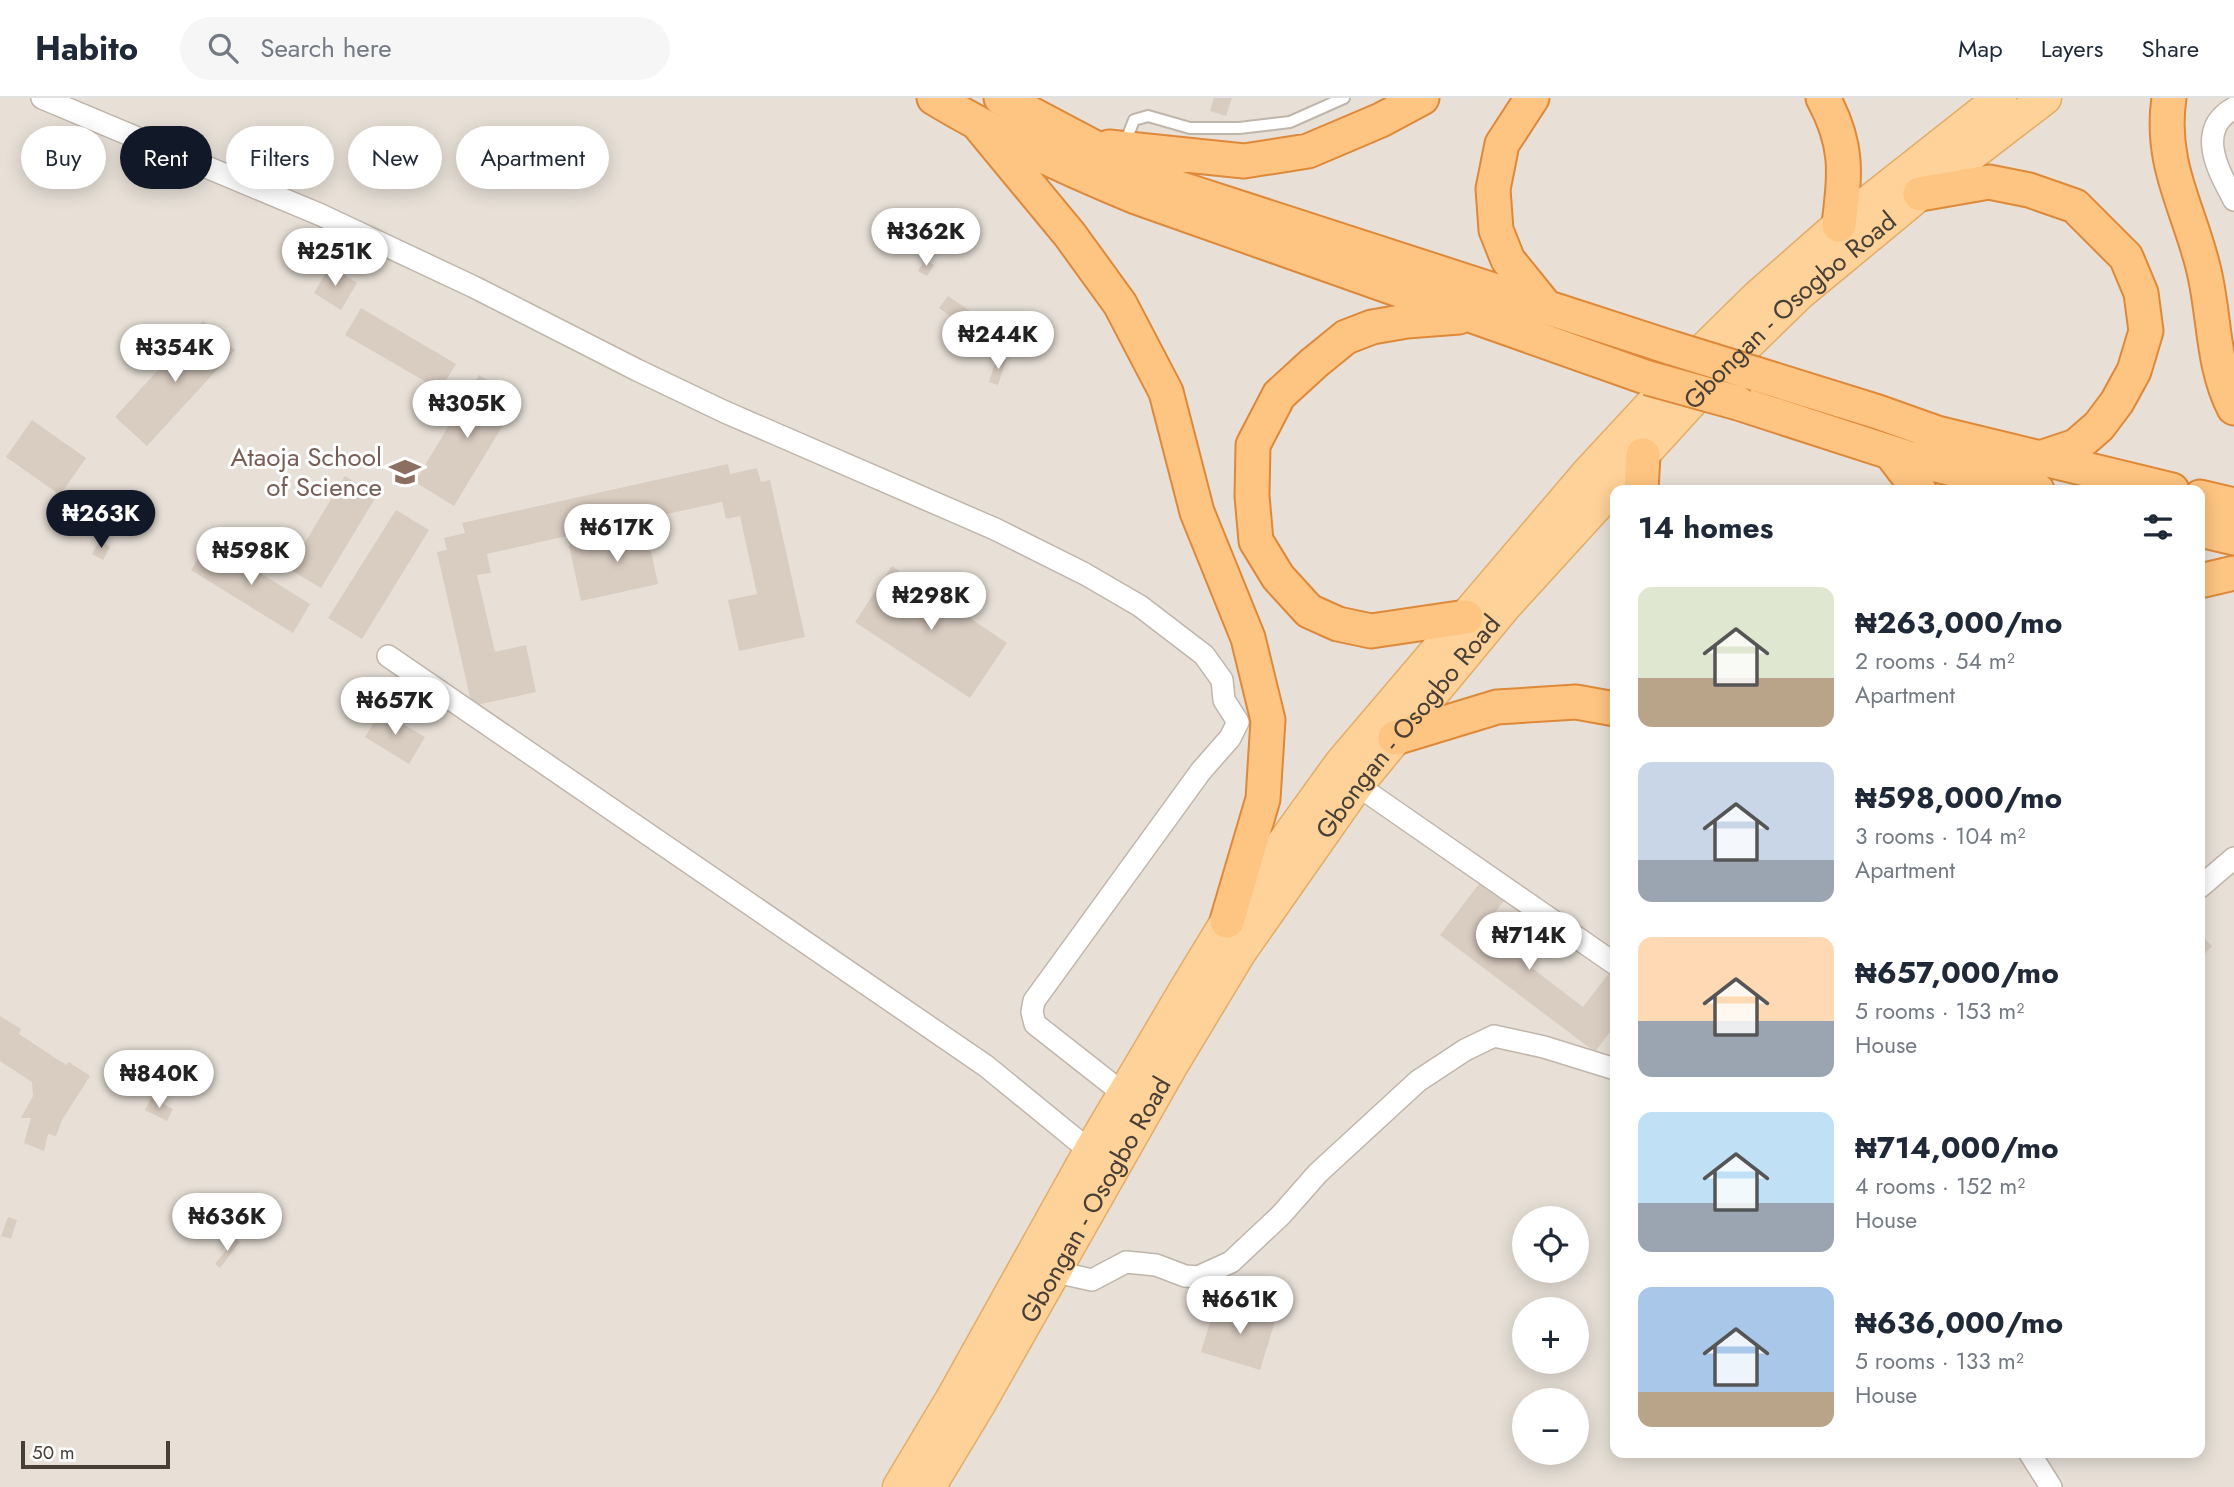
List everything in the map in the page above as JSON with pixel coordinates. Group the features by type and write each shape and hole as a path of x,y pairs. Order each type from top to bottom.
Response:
{"highway":[{"path":"934,98 979,125 1136,197 1648,378 1738,403 1890,452 2130,485"},
{"path":"1001,98 1160,182 1878,412 2039,474"},
{"path":"1090,144 1244,161 1308,151 1381,120 1422,98"},
{"path":"1532,98 1502,144 1493,189 1496,230 1508,260 1546,307"},
{"path":"1824,98 1845,156 1839,225"},
{"path":"2169,98 2168,143 2174,182 2204,270 2216,357 2225,391 2234,408"},
{"path":"979,125 1070,235 1120,304 1166,392 1197,512 1248,638 1268,720 1263,799 1227,921"},
{"path":"1920,194 1989,182 2029,190 2076,206 2126,257 2141,293 2147,331 2134,371 2117,402 2099,426 2039,474"},
{"path":"1466,617 1371,631 1338,624 1309,611 1278,577 1256,541 1252,496 1253,445 1279,395 1346,337 1372,327 1407,321 1471,316"},
{"path":"1890,452 1915,485"},
{"path":"1641,485 1643,455"},
{"path":"2205,498 2234,505"},
{"path":"2205,531 2234,538"},
{"path":"2205,580 2234,573"},
{"path":"1395,738 1497,707 1576,702 1610,708"}],"main road":[{"name":"Gbongan - Osogbo Road","path":"899,1487 953,1397 1090,1152 1227,921 1341,763 1586,475 1688,365 1757,297 1839,225 2000,98"},
{"name":"Gbongan - Osogbo Road","path":"1616,485 1706,384 1799,294 1920,194 2045,98"},
{"name":"Gbongan - Osogbo Road","path":"929,1487 1056,1272 1170,1068 1240,952 1357,785 1505,606 1610,491"}],"street":[{"path":"42,98 321,215 725,412 995,528 1140,606 1203,655 1222,680 1224,700 1238,722 1230,738 1202,771 1034,1001 1032,1012 1035,1024 1124,1094"},
{"path":"2234,108 2224,114 2214,127 2212,145 2221,177 2234,200"},
{"path":"388,656 986,1066 1090,1152"},
{"path":"1357,785 1610,961"},
{"path":"2205,883 2234,858"},
{"path":"1056,1272 1092,1280 1126,1262 1156,1265 1185,1276 1198,1277 1231,1262 1281,1216 1318,1173 1418,1081 1465,1050 1494,1035 1610,1067"},
{"path":"2033,1458 2051,1487"}],"lane":[{"path":"1123,149 1134,120 1148,117 1190,128 1239,128 1290,122 1344,98"}],"shaded area":[{"path":"0,98 2234,98 2234,1487 0,1487"}],"building":[{"path":"1214,98 1232,98 1226,116 1210,111"},
{"path":"925,260 934,265 927,276 918,271"},
{"path":"330,266 357,283 341,310 314,293"},
{"path":"948,296 986,322 977,335 939,308"},
{"path":"361,308 456,364 440,390 345,335"},
{"path":"203,321 235,350 147,446 115,417"},
{"path":"997,357 1006,360 998,385 989,382"},
{"path":"479,375 519,399 454,506 415,482"},
{"path":"32,420 86,458 60,495 6,457"},
{"path":"728,464 730,474 757,468 761,482 770,480 805,637 739,651 728,600 757,594 740,516 726,519 722,502 644,519 658,584 581,601 567,536 487,554 491,573 477,575 495,652 526,645 536,692 472,706 437,552 447,550 444,538 465,533 462,523"},
{"path":"345,476 377,495 321,588 289,569"},
{"path":"396,510 429,530 362,639 328,618"},
{"path":"100,540 110,547 103,560 92,554"},
{"path":"209,541 310,604 293,633 191,570"},
{"path":"892,566 1007,643 970,698 855,622"},
{"path":"381,711 425,737 409,764 365,737"},
{"path":"1482,880 1506,898 1482,930 1583,1007 1610,972 1610,1032 1595,1052 1440,935"},
{"path":"2205,939 2212,946 2205,954"},
{"path":"0,1016 21,1029 19,1034 66,1065 69,1062 90,1076 62,1120 56,1136 48,1134 44,1151 24,1143 31,1118 21,1118 33,1096 32,1082 0,1061"},
{"path":"151,1098 173,1109 167,1121 145,1110"},
{"path":"8,1217 17,1220 11,1239 1,1236"},
{"path":"235,1239 240,1242 220,1268 215,1264"},
{"path":"1225,1302 1276,1318 1260,1370 1201,1352 1211,1319 1219,1321"}],"place":[{"name":"Ataoja School of Science","path":"405,472"}]}
